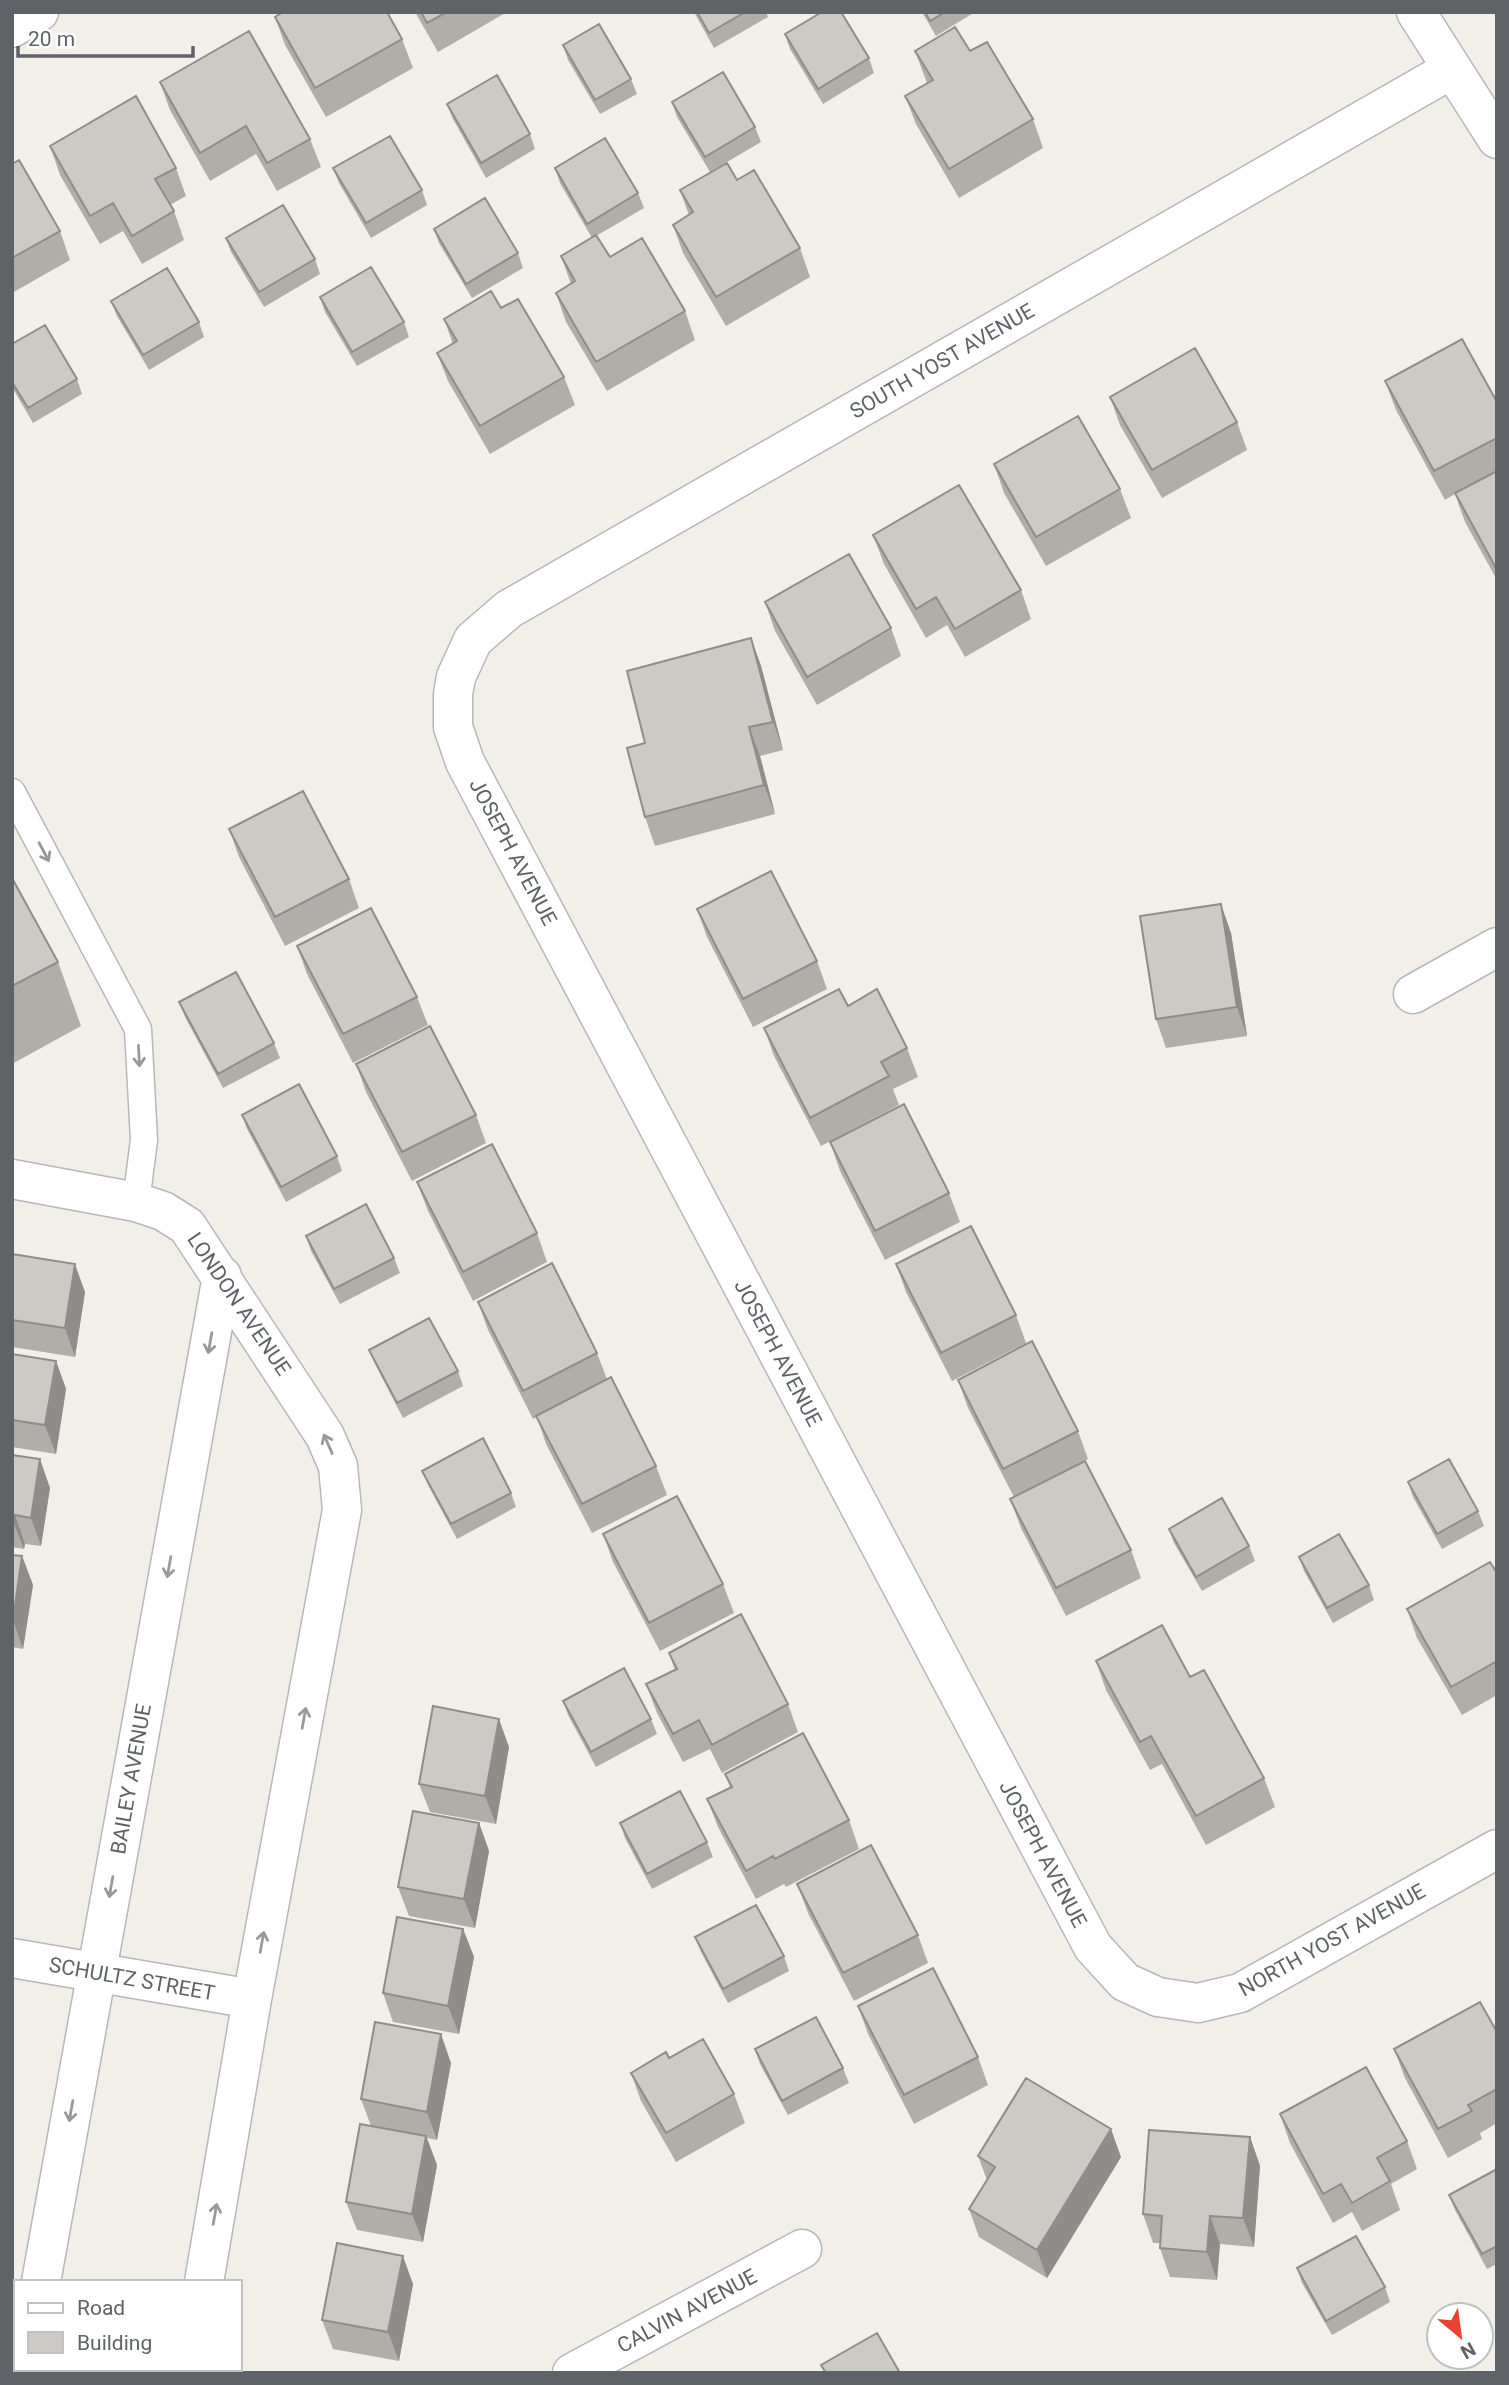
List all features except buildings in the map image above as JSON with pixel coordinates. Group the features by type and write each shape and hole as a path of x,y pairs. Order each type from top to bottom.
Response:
{"street":[{"path":"12,28 39,12"},
{"path":"1416,12 1497,139"},
{"name":"SOUTH YOST AVENUE","path":"456,677 473,640 509,609 1452,69"},
{"name":"JOSEPH AVENUE","path":"456,677 453,727 465,762 1093,1947 1125,1982 1158,1997"},
{"path":"1413,993 1497,947"},
{"name":"LONDON AVENUE","path":"12,1179 136,1202 163,1210 187,1226 326,1436 338,1466 342,1510 252,1999"},
{"name":"BAILEY AVENUE","path":"41,2280 222,1276"},
{"name":"NORTH YOST AVENUE","path":"1158,1997 1198,2003 1240,1993 1497,1849"},
{"name":"SCHULTZ STREET","path":"12,1958 252,1999"},
{"path":"204,2280 252,1999"},
{"name":"CALVIN AVENUE","path":"572,2373 802,2249"}],"lane":[{"path":"12,792 138,1029 144,1140 136,1202"}]}
